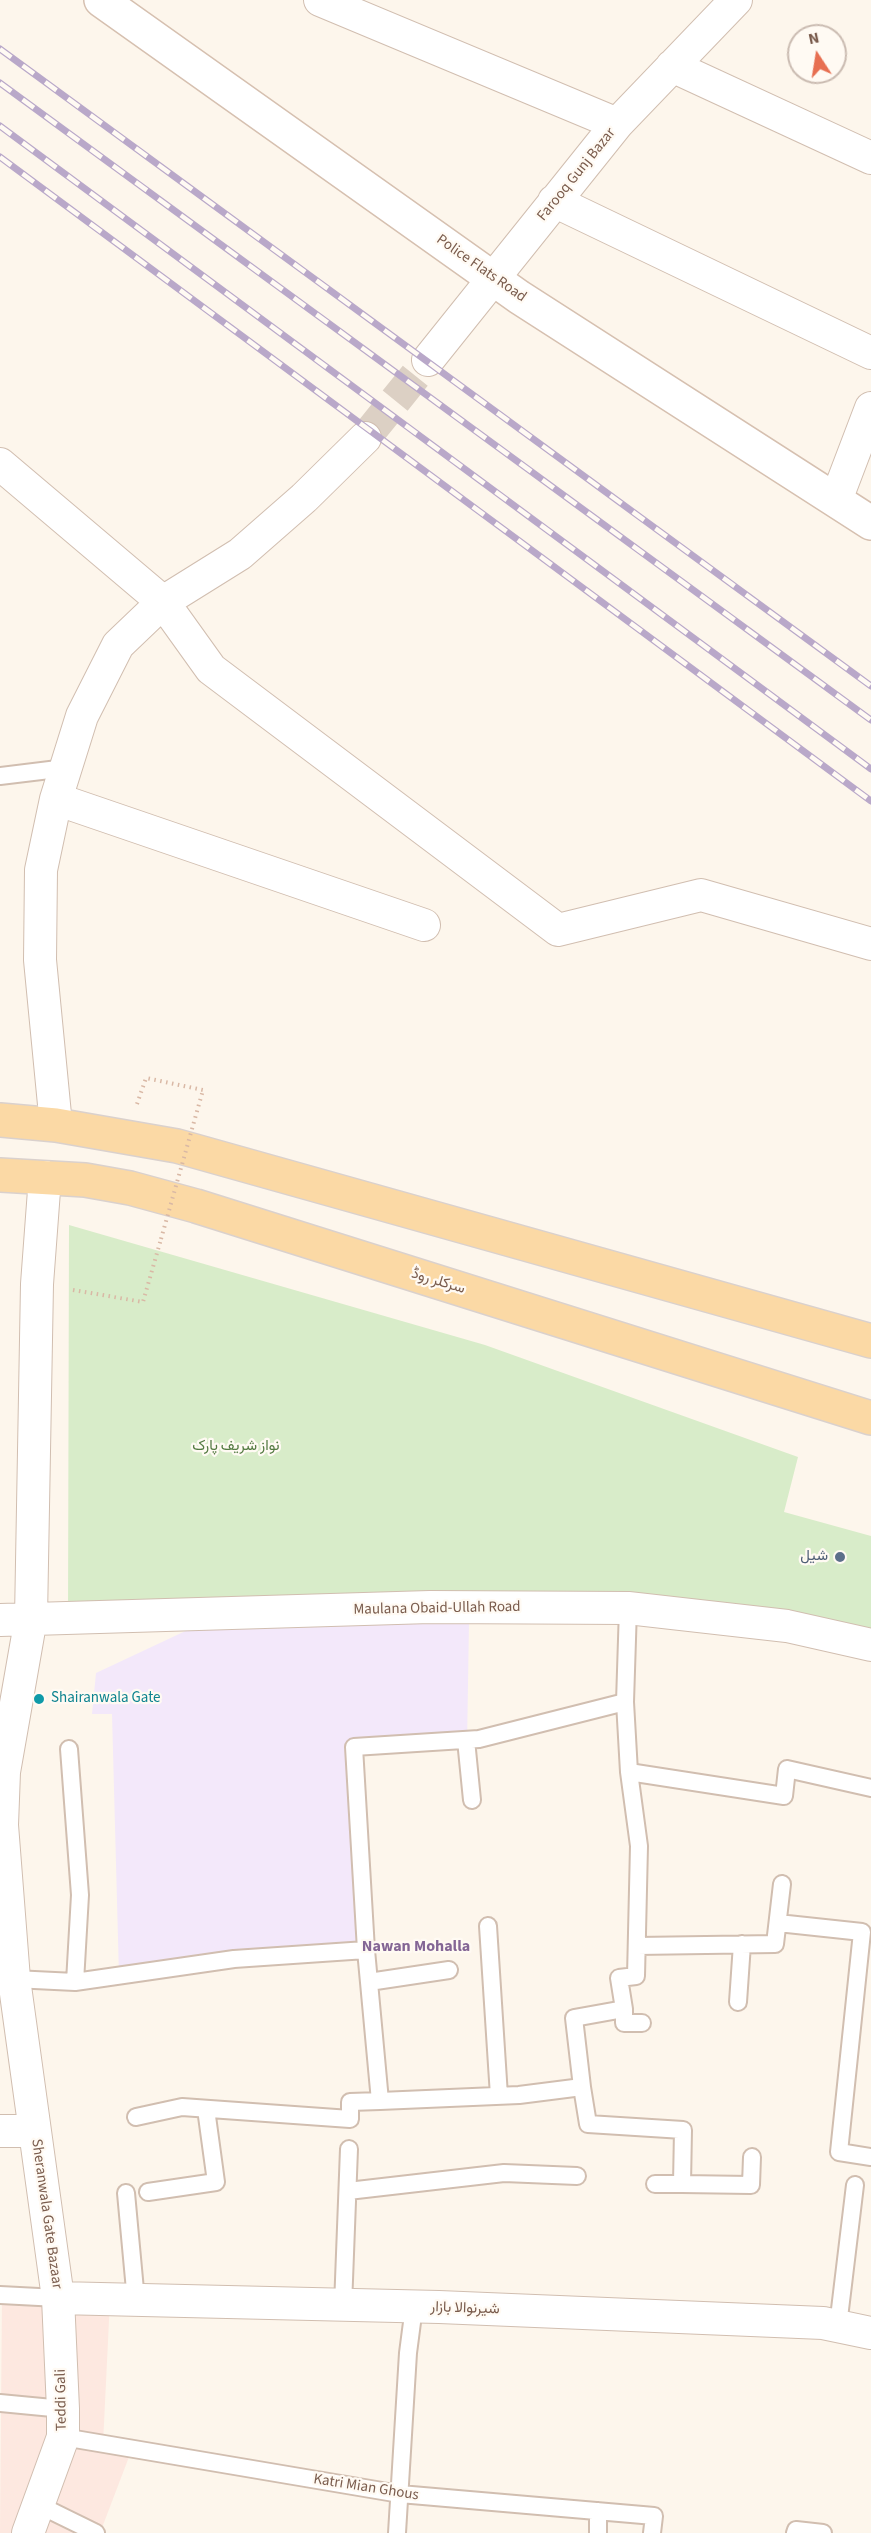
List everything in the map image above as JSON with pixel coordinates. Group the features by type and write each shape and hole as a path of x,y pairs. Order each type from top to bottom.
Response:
{"main road":[{"path":"0,1120 56,1125 177,1146 871,1341"},
{"name":"سرکلر روڈ","path":"0,1175 85,1180 119,1186 196,1206 871,1418"}],"street":[{"name":"Police Flats Road","path":"101,0 494,280 871,523"},
{"path":"320,0 617,124"},
{"name":"Farooq Gunj Bazar","path":"429,360 617,124 736,0"},
{"path":"672,66 871,158"},
{"path":"554,201 871,353"},
{"path":"836,500 871,408"},
{"path":"56,1125 40,960 41,870 56,799 82,717 118,645 163,602 240,554 304,498 365,438"},
{"path":"0,464 163,602 211,669 558,930 701,895 871,944"},
{"path":"56,799 424,925"},
{"name":"Sheranwala Gate Bazaar","path":"45,1177 37,1284 31,1618 4,1772 2,1825 14,1978 58,2298"},
{"name":"Maulana Obaid-Ullah Road","path":"0,1620 430,1607 628,1608 787,1626 871,1645"},
{"path":"0,2130 34,2131"},
{"name":"شیرنوالا بازار","path":"58,2298 414,2307 822,2323 871,2333"},
{"name":"Teddi Gali","path":"33,2519 63,2423 58,2298"}],"lane":[{"path":"0,776 66,768"},
{"path":"628,1608 625,1702 629,1772 639,1846 637,1946 636,1976 619,1978 624,2023 642,2023"},
{"path":"380,2101 366,1950 354,1747 479,1739 625,1702"},
{"path":"466,1740 472,1800"},
{"path":"69,1749 80,1895 75,1982"},
{"path":"629,1772 784,1796 788,1769 871,1788"},
{"path":"637,1946 775,1944 782,1884"},
{"path":"778,1923 862,1932 839,2152 871,2157"},
{"path":"488,1926 499,2096"},
{"path":"738,2002 742,1944"},
{"path":"14,1978 75,1982 234,1959 366,1950"},
{"path":"369,1982 449,1970"},
{"path":"624,2009 574,2018 588,2124 683,2130 682,2184"},
{"path":"136,2116 182,2107 350,2119 350,2102 499,2096 582,2087"},
{"path":"148,2192 216,2182 206,2109"},
{"path":"343,2306 349,2149"},
{"path":"655,2184 751,2185 752,2157"},
{"path":"348,2191 504,2173 577,2176"},
{"path":"838,2326 855,2185"},
{"path":"126,2193 136,2301"},
{"path":"0,2295 58,2298"},
{"path":"397,2533 408,2353 414,2307"},
{"name":"Katri Mian Ghous","path":"0,2403 63,2423 400,2494 654,2516 652,2533"},
{"path":"598,2511 598,2533"},
{"path":"33,2519 96,2533"},
{"path":"795,2533 796,2530 823,2533"}],"path":[{"path":"114,1297 143,1302 203,1090 146,1078"}],"shaded area":[{"path":"469,1622 467,1746 354,1747 366,1950 119,1976 112,1714 92,1714 96,1673 194,1627"},
{"path":"2,2295 110,2300 103,2444 132,2449 100,2533 0,2533"}],"green space":[{"name":"نواز شریف پارک","path":"69,1225 485,1345 798,1457 784,1512 871,1536 871,1645 628,1608 68,1616"}],"tunnel":[{"path":"365,438 428,360"}],"railway":[{"path":"0,49 871,686"},
{"path":"0,83 871,720"},
{"path":"0,126 871,769"},
{"path":"0,157 871,801"}],"place":[{"name":"شیل","path":"840,1557"},
{"name":"Shairanwala Gate","path":"39,1699"}],"district":[{"name":"Nawan Mohalla","path":"416,1947"}]}
